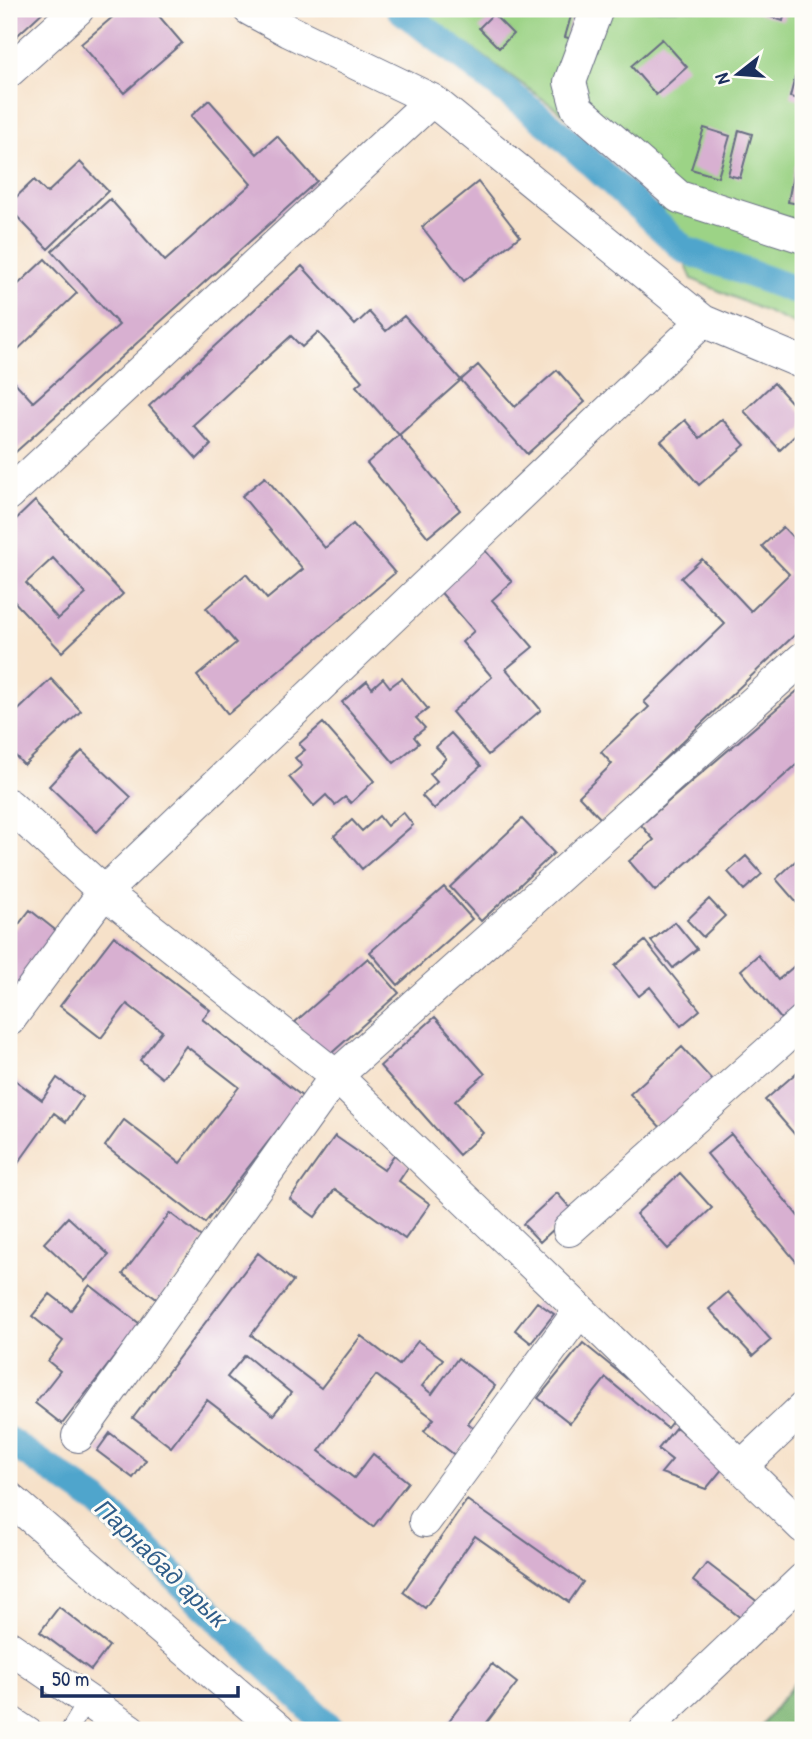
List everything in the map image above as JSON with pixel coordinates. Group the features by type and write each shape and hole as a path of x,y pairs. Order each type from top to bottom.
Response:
{"street":[{"path":"9,71 78,9"},
{"path":"249,9 289,32 432,100 703,321 803,363"},
{"path":"597,9 570,82 577,108 679,197 803,237"},
{"path":"9,494 432,100"},
{"path":"9,1020 104,892 703,321"},
{"path":"78,1436 336,1076 803,658"},
{"path":"9,805 104,892 336,1076 803,1527"},
{"path":"569,1230 803,1021"},
{"path":"425,1521 580,1310"},
{"path":"741,1467 803,1408"},
{"path":"9,1498 279,1730"},
{"path":"644,1730 803,1579"},
{"path":"9,1647 130,1730"}],"lane":[{"path":"69,1730 87,1700"},
{"path":"9,1712 36,1730"}],"green space":[{"path":"418,9 803,9 803,328 692,279 644,172"},
{"path":"803,1672 803,1730 758,1730"}],"building":[{"path":"9,9 46,9 9,43"},
{"path":"122,9 153,9 182,43 124,93 81,44"},
{"path":"573,9 585,9 582,42 565,37"},
{"path":"752,9 786,9 783,21"},
{"path":"493,14 513,34 499,48 479,28"},
{"path":"662,39 687,67 656,95 631,66"},
{"path":"795,77 803,78 803,100 790,97"},
{"path":"209,100 257,154 277,136 317,181 9,458 9,380 11,378 33,402 119,325 52,251 110,199 165,261 251,184 191,116"},
{"path":"704,128 730,136 718,177 691,169"},
{"path":"739,130 752,134 740,178 728,175"},
{"path":"80,162 108,191 48,249 9,208 9,204 34,180 47,193"},
{"path":"795,165 803,167 803,205 788,202"},
{"path":"478,182 520,236 464,281 422,227"},
{"path":"45,259 77,293 9,358 9,293"},
{"path":"302,266 355,325 369,312 386,331 404,316 461,380 399,435 356,386 362,381 318,332 302,347 291,336 193,425 211,445 197,459 149,406"},
{"path":"478,365 515,407 557,370 585,402 527,454 461,380"},
{"path":"774,383 803,415 803,428 780,450 744,411"},
{"path":"722,419 745,445 699,485 661,441 685,420 700,438"},
{"path":"399,435 460,510 428,537 367,463"},
{"path":"265,477 325,548 353,524 395,573 228,714 197,676 236,643 206,608 246,574 267,599 303,569 242,496"},
{"path":"35,501 123,594 62,652 9,596 9,526","holes":["53,558 86,594 58,619 26,583"]},
{"path":"783,527 803,548 803,627 601,819 579,796 612,764 601,752 649,707 644,702 725,624 681,578 702,559 751,611 789,574 762,546"},
{"path":"483,548 512,582 492,600 533,647 506,669 541,710 488,755 452,712 492,677 462,642 474,631 437,588"},
{"path":"383,678 390,687 402,678 428,709 416,718 425,728 414,737 419,743 394,763 342,702 367,681 372,688"},
{"path":"51,679 81,711 24,765 9,749 9,719"},
{"path":"803,686 803,759 655,891 629,861 654,840 641,825"},
{"path":"323,723 374,781 351,803 345,797 335,805 326,795 314,806 289,777 302,766 295,758 305,750 299,744"},
{"path":"451,733 481,766 434,809 422,796 437,782 430,774 446,758 436,747"},
{"path":"82,751 131,797 97,832 49,786"},
{"path":"403,812 413,825 362,869 334,836 352,820 362,831 379,816 387,826"},
{"path":"522,819 554,853 481,921 450,887"},
{"path":"803,854 803,910 776,879"},
{"path":"746,856 762,874 744,890 728,872"},
{"path":"444,887 472,919 398,985 370,952"},
{"path":"709,899 725,916 703,937 687,920"},
{"path":"30,910 59,933 9,997 9,924 15,929"},
{"path":"675,922 697,949 673,968 651,941"},
{"path":"114,936 210,1010 202,1019 303,1097 205,1223 105,1146 124,1120 180,1163 239,1087 186,1046 162,1078 140,1060 162,1031 127,1004 101,1038 60,1006"},
{"path":"645,941 700,1010 681,1026 650,987 639,996 615,966"},
{"path":"758,955 778,980 799,962 803,968 803,1000 781,1019 741,970"},
{"path":"368,958 399,993 326,1058 295,1022"},
{"path":"435,1017 485,1074 455,1101 483,1133 459,1155 380,1066"},
{"path":"682,1047 714,1082 662,1129 630,1094"},
{"path":"803,1067 803,1144 765,1100"},
{"path":"12,1078 42,1100 57,1078 83,1097 66,1122 54,1113 9,1176 9,1082"},
{"path":"731,1134 803,1222 803,1270 707,1154"},
{"path":"335,1136 384,1170 394,1155 409,1166 399,1181 430,1204 405,1239 335,1189 315,1217 290,1199"},
{"path":"680,1173 712,1208 668,1249 636,1214"},
{"path":"557,1193 573,1211 540,1242 523,1224"},
{"path":"170,1213 204,1239 158,1300 123,1274"},
{"path":"68,1217 109,1255 85,1281 44,1243"},
{"path":"258,1253 293,1281 251,1335 321,1388 361,1336 399,1365 418,1341 443,1359 422,1386 432,1394 458,1358 495,1386 468,1423 476,1430 456,1456 424,1431 434,1419 376,1375 319,1451 354,1478 373,1454 408,1482 373,1527 207,1400 171,1447 133,1418","holes":["245,1355 291,1393 273,1415 227,1377"]},
{"path":"90,1285 140,1324 62,1424 35,1403 60,1371 48,1361 63,1341 32,1316 50,1294 71,1310"},
{"path":"728,1292 771,1340 753,1356 709,1309"},
{"path":"537,1302 554,1314 531,1343 515,1330"},
{"path":"583,1343 675,1418 667,1428 606,1378 570,1423 538,1398"},
{"path":"676,1427 724,1467 706,1489 661,1473 672,1460 658,1449"},
{"path":"110,1433 146,1460 133,1478 97,1451"},
{"path":"467,1500 583,1582 569,1602 475,1536 425,1608 403,1592"},
{"path":"707,1563 759,1603 746,1622 693,1581"},
{"path":"59,1607 109,1646 91,1670 40,1632"},
{"path":"492,1664 517,1683 481,1730 442,1730"}],"waterway":[{"path":"400,9 552,127 685,250 803,293"},
{"name":"Парнабад арык","path":"9,1441 97,1501 332,1730"}]}
